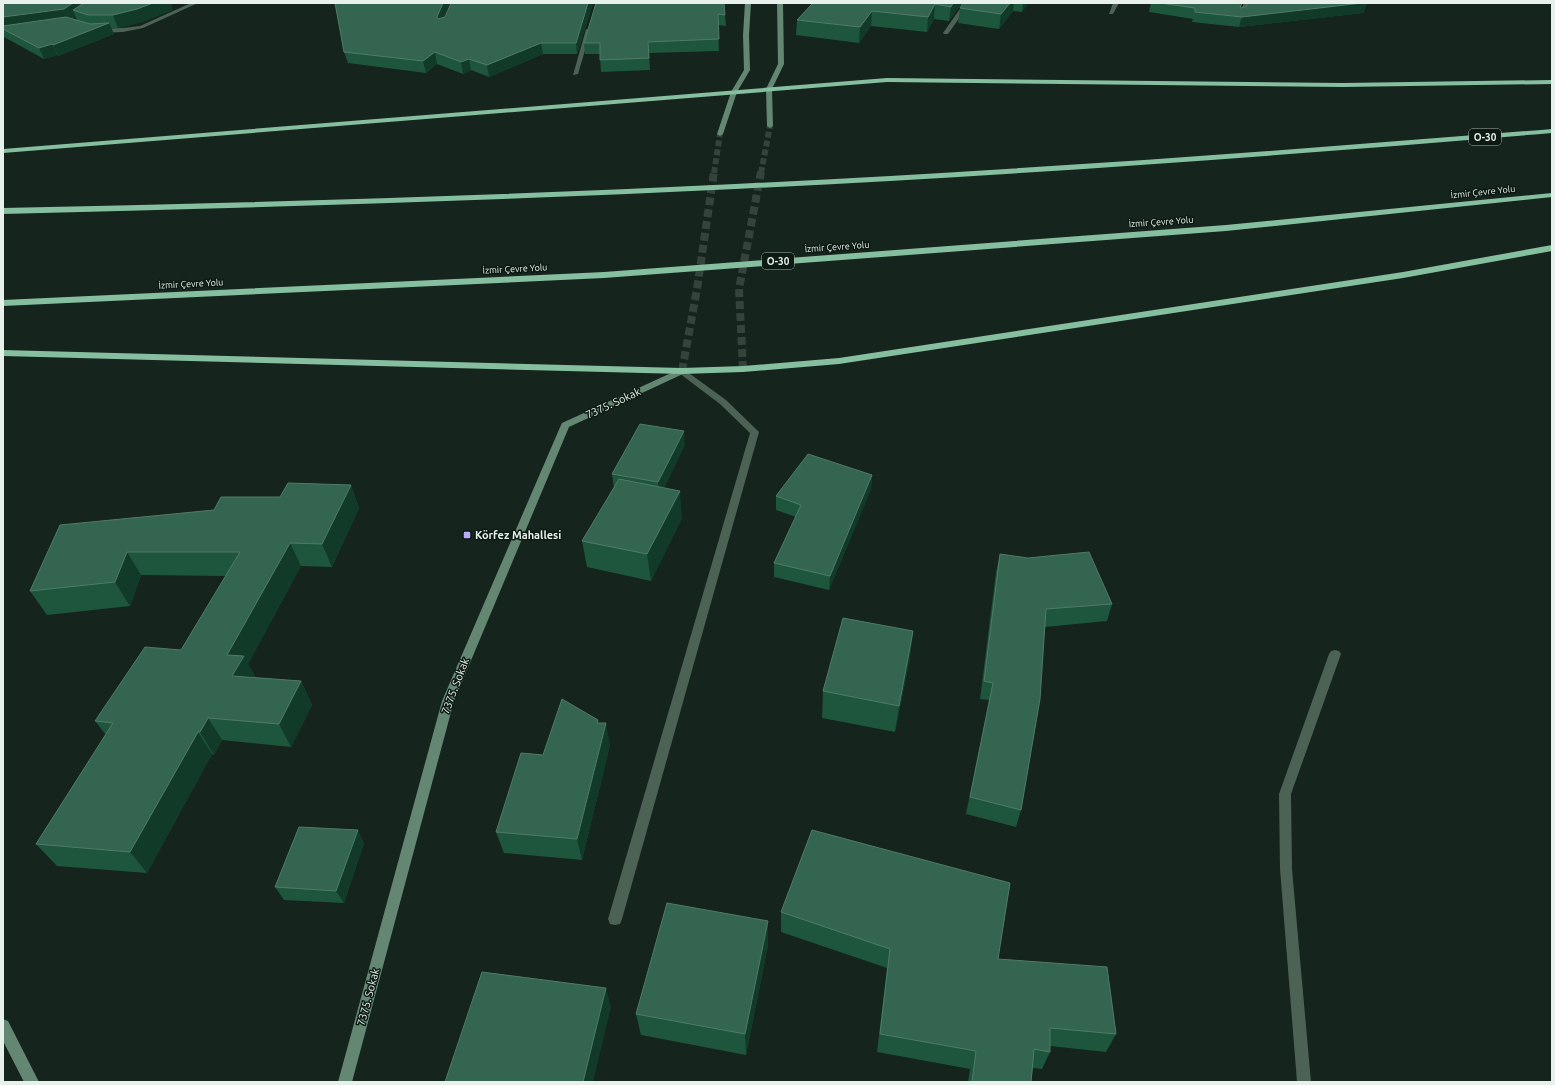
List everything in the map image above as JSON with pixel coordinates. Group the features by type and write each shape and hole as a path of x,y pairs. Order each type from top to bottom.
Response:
{"highway":[{"path":"3,151 887,80 1343,85 1552,82"},
{"name":"O-30","path":"3,211 382,201 635,192 1048,170 1324,150 1552,131"},
{"name":"İzmir Çevre Yolu","path":"3,303 604,275 1226,228 1552,195"},
{"path":"3,353 682,371 743,369 839,362 1403,275 1552,248"}],"street":[{"path":"89,29 95,31 122,30 141,27 195,3"},
{"path":"720,134 734,92 747,70 746,35 748,3"},
{"path":"770,126 769,90 781,64 780,3"},
{"path":"946,33 967,3"},
{"path":"1111,13 1116,3"},
{"path":"1240,16 1247,3"},
{"path":"575,74 590,24"},
{"path":"615,919 755,432 723,402 682,371"},
{"name":"7375. Sokak","path":"345,1082 448,701 565,425 682,371"},
{"path":"1304,1082 1286,869 1284,794 1335,654"},
{"path":"3,1026 32,1082"}],"building":[{"path":"3,3 73,3 64,9 3,17"},
{"path":"84,3 153,3 113,15 88,15 73,10"},
{"path":"335,3 443,3 437,17 438,19 445,17 451,3 588,3 576,43 541,43 487,65 469,59 461,62 435,52 423,61 344,52"},
{"path":"596,3 724,3 725,15 718,14 719,39 648,42 649,58 600,60 600,43 584,43"},
{"path":"813,3 953,3 951,7 935,4 928,17 872,11 860,27 797,20"},
{"path":"963,3 1010,3 1001,14 960,8"},
{"path":"1160,3 1242,3 1240,8 1246,7 1248,3 1362,3 1242,17 1195,12 1195,8"},
{"path":"66,17 90,24 109,23 53,45 39,48 3,29 3,26"},
{"path":"640,424 684,431 658,482 612,474"},
{"path":"808,454 872,475 830,576 774,563 801,505 776,496"},
{"path":"619,479 680,491 647,554 582,541"},
{"path":"288,483 351,485 322,544 290,543 227,655 244,656 232,676 301,681 279,724 208,718 200,732 198,732 130,852 36,844 113,723 95,721 145,647 181,650 240,552 127,552 115,582 30,591 60,525 214,510 221,497 280,497"},
{"path":"1089,552 1112,604 1046,609 1040,699 1021,810 970,797 993,683 984,681 1000,554 1028,558"},
{"path":"843,618 913,631 899,706 823,691"},
{"path":"562,699 598,720 597,723 606,723 577,839 496,832 521,753 543,755"},
{"path":"299,827 358,830 336,891 275,887"},
{"path":"812,830 1010,883 998,959 1107,967 1116,1034 1050,1028 1050,1052 1034,1049 1031,1082 972,1082 976,1051 880,1034 890,949 781,912"},
{"path":"667,903 768,921 745,1034 636,1014"},
{"path":"482,972 606,988 583,1082 445,1082"}],"tunnel":[{"path":"761,173 770,126"},
{"path":"714,173 720,134"},
{"path":"682,371 697,289 714,172"},
{"path":"743,369 739,289 761,172"}],"place":[{"name":"Körfez Mahallesi","path":"467,535"}]}
